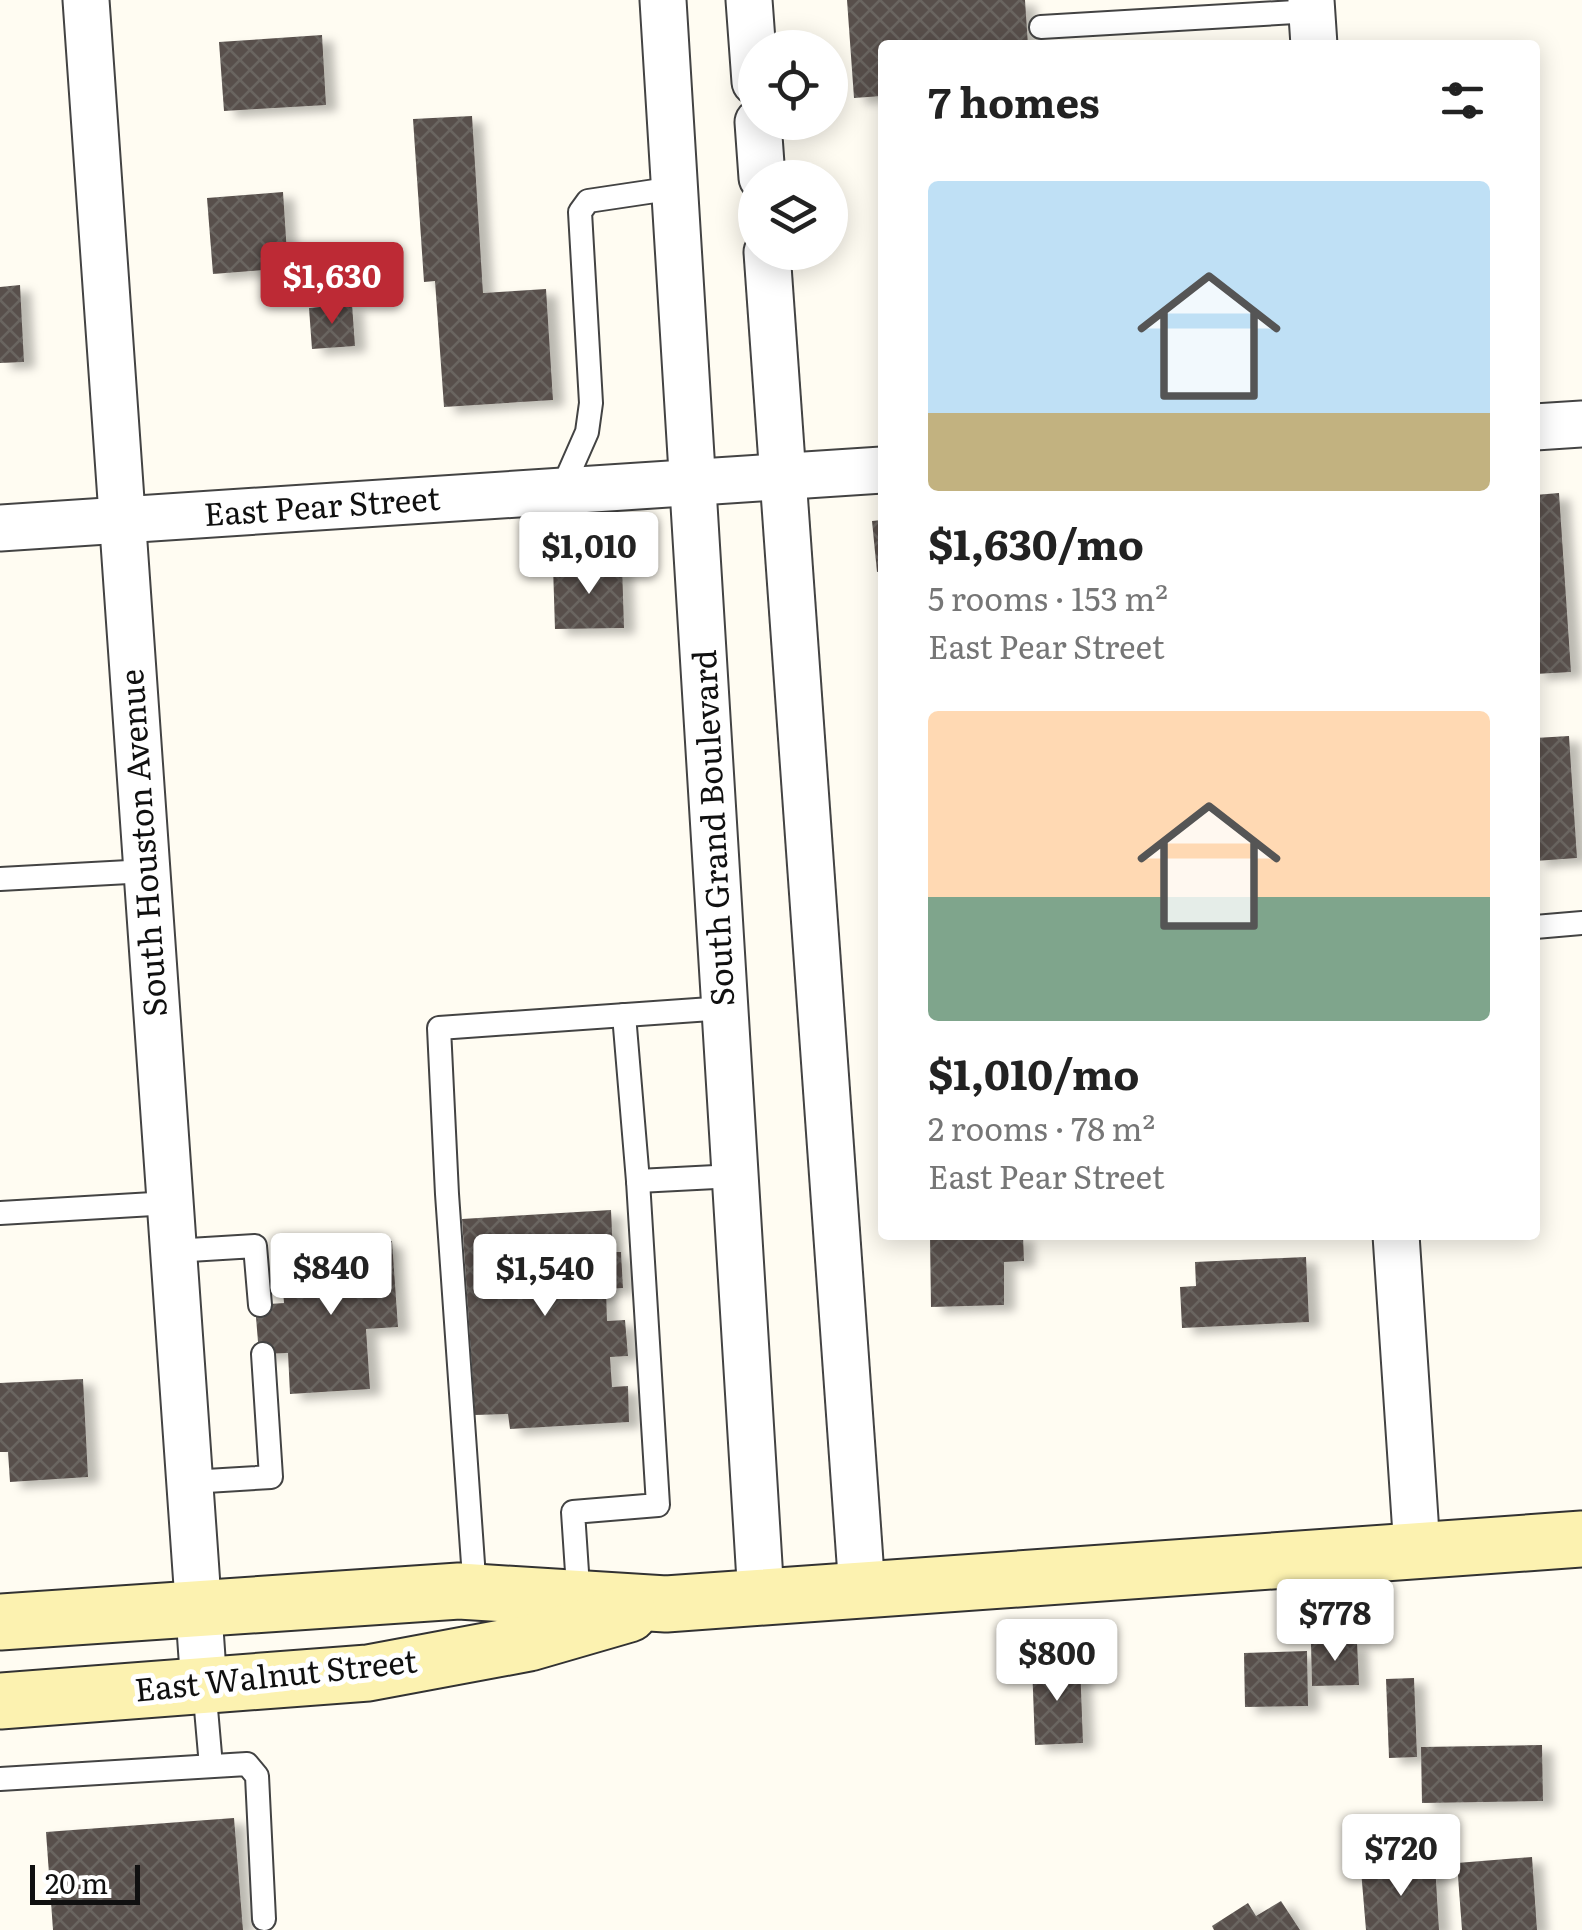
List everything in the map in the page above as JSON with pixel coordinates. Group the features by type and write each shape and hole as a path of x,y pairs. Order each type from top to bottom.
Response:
{"street":[{"name":"South Houston Avenue","path":"86,0 204,1686"},
{"name":"South Grand Boulevard","path":"663,0 761,1597"},
{"path":"749,0 751,30"},
{"path":"768,270 862,1590"},
{"path":"1540,427 1582,424"},
{"name":"East Pear Street","path":"0,528 878,470"},
{"path":"1396,1240 1417,1549"},
{"name":"East Walnut Street","path":"0,1622 459,1591 580,1613 1582,1538"},
{"name":"East Walnut Street","path":"0,1701 368,1674 529,1643 580,1613"}],"lane":[{"path":"1041,27 1312,19"},
{"path":"561,491 587,432 591,403 580,212 588,201 675,188"},
{"path":"0,879 147,870"},
{"path":"1540,927 1582,923"},
{"path":"475,1592 439,1028 725,1008"},
{"path":"580,1613 573,1512 658,1505 624,1015"},
{"path":"638,1181 735,1176"},
{"path":"0,1214 170,1202"},
{"path":"173,1251 255,1246 260,1305"},
{"path":"190,1482 272,1477 263,1354"},
{"path":"204,1686 210,1766"},
{"path":"0,1780 246,1764 257,1776 264,1919"}],"building":[{"path":"847,0 1025,0 1028,40 878,40 878,96 854,98"},
{"path":"322,35 326,105 224,111 219,42"},
{"path":"472,116 483,293 546,289 553,400 444,407 435,281 424,282 413,119"},
{"path":"283,192 288,268 213,274 207,198"},
{"path":"20,285 24,362 0,363 0,287"},
{"path":"352,304 355,346 312,349 309,308"},
{"path":"1559,493 1571,672 1540,674 1540,495"},
{"path":"878,520 877,572 872,521"},
{"path":"622,564 624,628 555,629 553,566"},
{"path":"1569,736 1577,858 1540,861 1540,738"},
{"path":"611,1210 613,1252 621,1252 623,1288 606,1289 607,1321 625,1320 628,1356 610,1357 612,1387 628,1386 629,1422 510,1429 508,1414 475,1415 462,1219"},
{"path":"930,1240 1023,1240 1024,1261 1004,1262 1004,1305 931,1307"},
{"path":"392,1241 398,1327 366,1329 370,1389 290,1394 288,1353 259,1354 255,1305 284,1303 281,1266 343,1262 341,1245"},
{"path":"1306,1257 1309,1322 1182,1328 1180,1287 1196,1286 1195,1262"},
{"path":"83,1379 88,1477 10,1482 8,1452 0,1452 0,1383"},
{"path":"1357,1642 1359,1685 1312,1686 1311,1643"},
{"path":"1307,1651 1308,1706 1245,1707 1244,1653"},
{"path":"1080,1662 1083,1743 1035,1745 1032,1664"},
{"path":"1414,1678 1417,1757 1389,1758 1386,1679"},
{"path":"1542,1745 1543,1801 1422,1803 1421,1747"},
{"path":"234,1818 243,1930 53,1930 46,1832"},
{"path":"1532,1857 1537,1930 1462,1930 1457,1863"},
{"path":"1435,1865 1439,1930 1366,1930 1361,1870"},
{"path":"1281,1901 1300,1930 1214,1930 1212,1926 1248,1903 1256,1916"}]}
